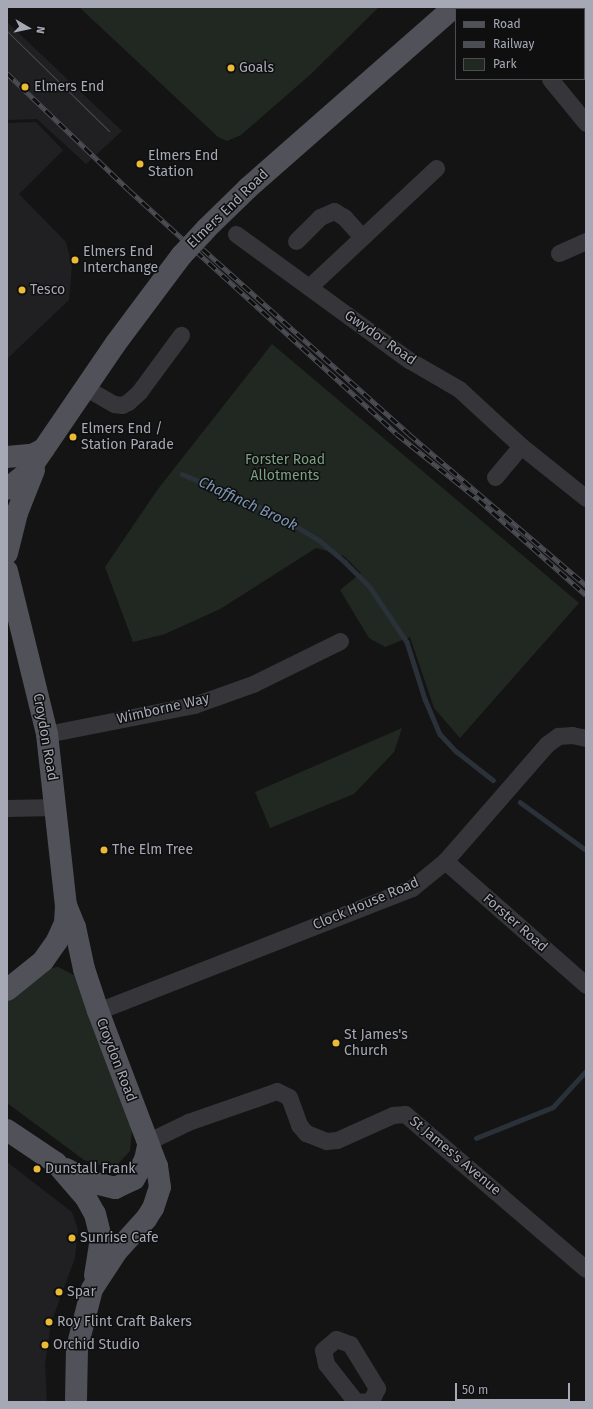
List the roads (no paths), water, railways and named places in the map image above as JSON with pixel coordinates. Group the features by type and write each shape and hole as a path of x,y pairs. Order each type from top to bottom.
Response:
{"main road":[{"name":"Elmers End Road","path":"7,488 28,472 120,337 181,256 206,229 248,188 454,7"},
{"path":"7,457 32,455 44,449"},
{"path":"7,553 17,512 44,449"},
{"name":"Croydon Road","path":"7,572 12,612 47,734 66,905 62,934 42,962"},
{"name":"Croydon Road","path":"66,905 75,927 84,969 98,1011 159,1177 157,1198 146,1219 113,1256 92,1289 77,1348 76,1402"},
{"path":"7,990 42,962 65,958 84,969"},
{"path":"7,1130 56,1163 91,1182 115,1188 134,1179 145,1160 147,1144"},
{"path":"56,1163 86,1198 99,1226 101,1250 92,1289"}],"street":[{"path":"551,80 586,123"},
{"path":"309,287 436,168"},
{"path":"296,241 320,217 334,211 344,217 362,237"},
{"name":"Gwydor Road","path":"236,234 409,360 459,389 521,446 586,498"},
{"path":"559,253 586,241"},
{"path":"86,388 114,404 122,405 128,402 139,392 181,335"},
{"path":"495,477 521,446"},
{"name":"Wimborne Way","path":"47,734 194,705 253,684 340,641"},
{"name":"Clock House Road","path":"98,1011 412,888 445,861 547,744 558,736 572,735 586,738"},
{"path":"7,808 56,807"},
{"name":"Forster Road","path":"445,861 586,985"},
{"name":"St James's Avenue","path":"147,1144 188,1122 277,1091 289,1097 299,1125 306,1133 326,1140 337,1140 393,1115 405,1114 586,1269"}],"waterway":[{"name":"Chaffinch Brook","path":"182,474 250,502 284,519 319,540 345,562 370,587 407,642 425,699 440,734 456,751 493,780"},
{"name":"Chaffinch Brook","path":"520,802 586,850"},
{"path":"476,1138 553,1107 586,1071"}],"tram line":[{"path":"7,31 109,131"}],"railway":[{"path":"7,73 129,190 397,434 479,500 586,595"},
{"path":"203,249 409,434 586,585"}],"place":[{"name":"Goals","path":"231,68"},
{"name":"Elmers End","path":"25,87"},
{"name":"Elmers End Station","path":"140,164"},
{"name":"Elmers End Interchange","path":"75,260"},
{"name":"Tesco","path":"22,290"},
{"name":"Elmers End / Station Parade","path":"73,437"},
{"name":"The Elm Tree","path":"104,850"},
{"name":"St James's Church","path":"336,1043"},
{"name":"Dunstall Frank","path":"37,1169"},
{"name":"Sunrise Cafe","path":"72,1238"},
{"name":"Spar","path":"59,1292"},
{"name":"Roy Flint Craft Bakers","path":"49,1322"},
{"name":"Orchid Studio","path":"45,1345"}],"park label":[{"name":"Forster Road Allotments","path":"285,468"}]}
